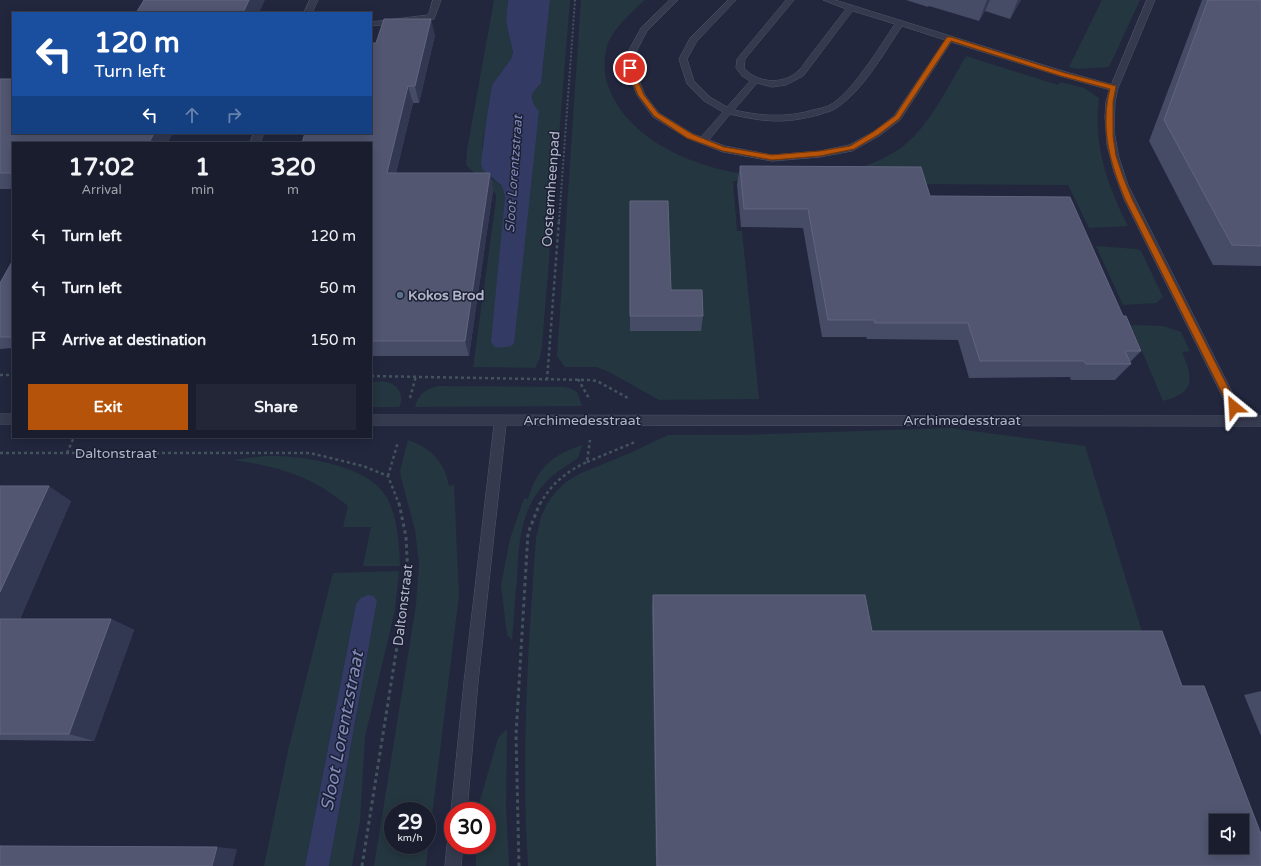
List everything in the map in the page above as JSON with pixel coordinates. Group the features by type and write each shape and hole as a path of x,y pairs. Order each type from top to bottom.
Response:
{"street":[{"path":"308,12 314,0"},
{"path":"372,24 431,17 436,0"},
{"path":"674,0 644,30 633,50 630,68 641,95 656,114 690,136 723,149 772,158 820,154 852,148 876,134 897,118 949,39"},
{"path":"732,0 693,40 683,59 690,82 707,99 728,111 757,118 796,118 831,108 850,92 871,66 900,23"},
{"path":"790,0 741,59 740,68 745,74 755,80 772,84 786,82 800,74 851,8"},
{"path":"827,0 1063,74 1114,88"},
{"path":"1150,0 1114,88 1110,102 1109,136 1113,156 1119,177 1129,199 1241,421"},
{"path":"703,141 755,80"},
{"path":"0,419 12,419"},
{"path":"372,420 501,420 471,682 460,802"},
{"name":"Archimedesstraat","path":"501,420 1261,421"},
{"path":"453,866 454,854"}],"path":[{"name":"Oostermheenpad","path":"547,380 575,0"},
{"path":"0,375 12,375"},
{"name":"Archimedesstraat","path":"372,376 547,380 578,379 597,382 628,397 663,420"},
{"path":"578,379 590,400 591,420 587,462"},
{"path":"519,866 516,735 528,533 536,509 544,495 566,473 587,462 642,439 663,420"},
{"name":"Daltonstraat","path":"67,453 74,438"},
{"name":"Daltonstraat","path":"0,453 310,454 363,466 388,476 405,520 408,537 408,577 362,866"}],"shaded area":[{"path":"494,0 508,0 506,22 513,52 511,59 492,85 482,146 489,177 502,186 505,197 503,232 522,262 533,145 535,106 532,97 534,91 541,84 550,0 570,0 542,346 540,358 535,368 473,367 496,194 466,165 467,150"},
{"path":"581,0 645,0 620,25 608,43 604,67 610,91 621,110 635,126 652,140 691,160 734,172 765,175 838,171 858,168 885,158 912,139 930,117 966,56 1058,85 1060,82 1084,88 1099,98 1098,132 1103,164 1120,211 1128,226 1089,228 1068,185 733,181 737,231 742,231 759,399 659,400 609,372 597,367 565,367 557,356"},
{"path":"1102,0 1140,0 1109,67 1077,69 1069,67"},
{"path":"1096,246 1137,249 1141,251 1163,297 1156,303 1123,305"},
{"path":"1131,325 1163,326 1181,332 1190,351 1182,352 1190,377 1186,389 1181,393 1163,401"},
{"path":"372,382 387,382 395,386 401,395 401,403 399,407 372,407"},
{"path":"438,386 563,387 570,388 577,392 582,406 415,407 420,395"},
{"path":"950,428 1085,446 1209,850 1209,854 1210,854 1214,866 528,866 525,743 528,661 536,538 541,517 547,504 554,494 566,482 579,474 630,453 668,435 742,435"},
{"path":"408,440 424,447 436,457 444,470 449,486 454,485 459,595 434,802 384,802 416,605 419,563 415,530 400,471"},
{"path":"582,445 578,458 548,480 539,491 526,514 520,539 512,640 507,635 501,585 510,539 524,498 528,499 536,479 547,464 562,453"},
{"path":"265,456 296,457 332,464 365,477 378,486 387,498 394,514 400,566 363,566 371,527 343,527 348,506 321,487 294,474 279,469 249,462 232,460"},
{"path":"399,571 395,610 365,737 360,821 352,866 329,866 377,601 374,596 356,604 305,866 264,866 289,746 333,573"},
{"path":"507,729 506,809 509,866 476,866 476,854 496,854 496,802 480,802 498,738"},
{"path":"384,804 384,854 427,854 426,866 374,866"}],"water":[{"name":"Sloot Lorentzstraat","path":"508,0 550,0 541,84 535,90 532,97 532,100 539,111 514,344 500,348 495,347 491,342 505,197 502,186 483,170 481,163 492,85 511,59 513,52 506,22"},
{"name":"Sloot Lorentzstraat","path":"368,595 374,596 377,601 329,866 305,866 356,604 361,598"}],"building":[{"path":"144,0 249,0 243,12 137,12"},
{"path":"1208,0 1261,0 1261,246 1232,245 1164,120"},
{"path":"384,19 431,19 415,86 408,86 387,173 490,173 465,341 372,341 372,142 302,142 305,134 372,134 372,43 376,43"},
{"path":"0,79 12,79 12,134 154,134 150,142 12,142 12,173 0,173"},
{"path":"740,166 921,167 930,196 1070,197 1123,316 1126,316 1141,351 1125,351 1131,364 1086,364 1084,361 980,361 968,323 875,323 874,320 828,320 808,209 744,209"},
{"path":"630,201 668,201 671,290 702,290 703,316 630,316"},
{"path":"12,262 12,337 0,337 0,283"},
{"path":"0,486 49,486 0,592"},
{"path":"653,595 865,595 872,631 1162,631 1182,686 1204,686 1261,834 1261,866 657,866"},
{"path":"0,619 111,619 69,734 0,734"},
{"path":"0,846 217,847 212,866 0,866"}],"place":[{"name":"Kokos Brod","path":"400,295"}],"route":[{"path":"630,68 641,95 656,114 690,136 723,149 772,158 820,154 852,148 876,134 897,118 949,39 1114,88 1110,102 1109,136 1119,177 1234,407"}]}
